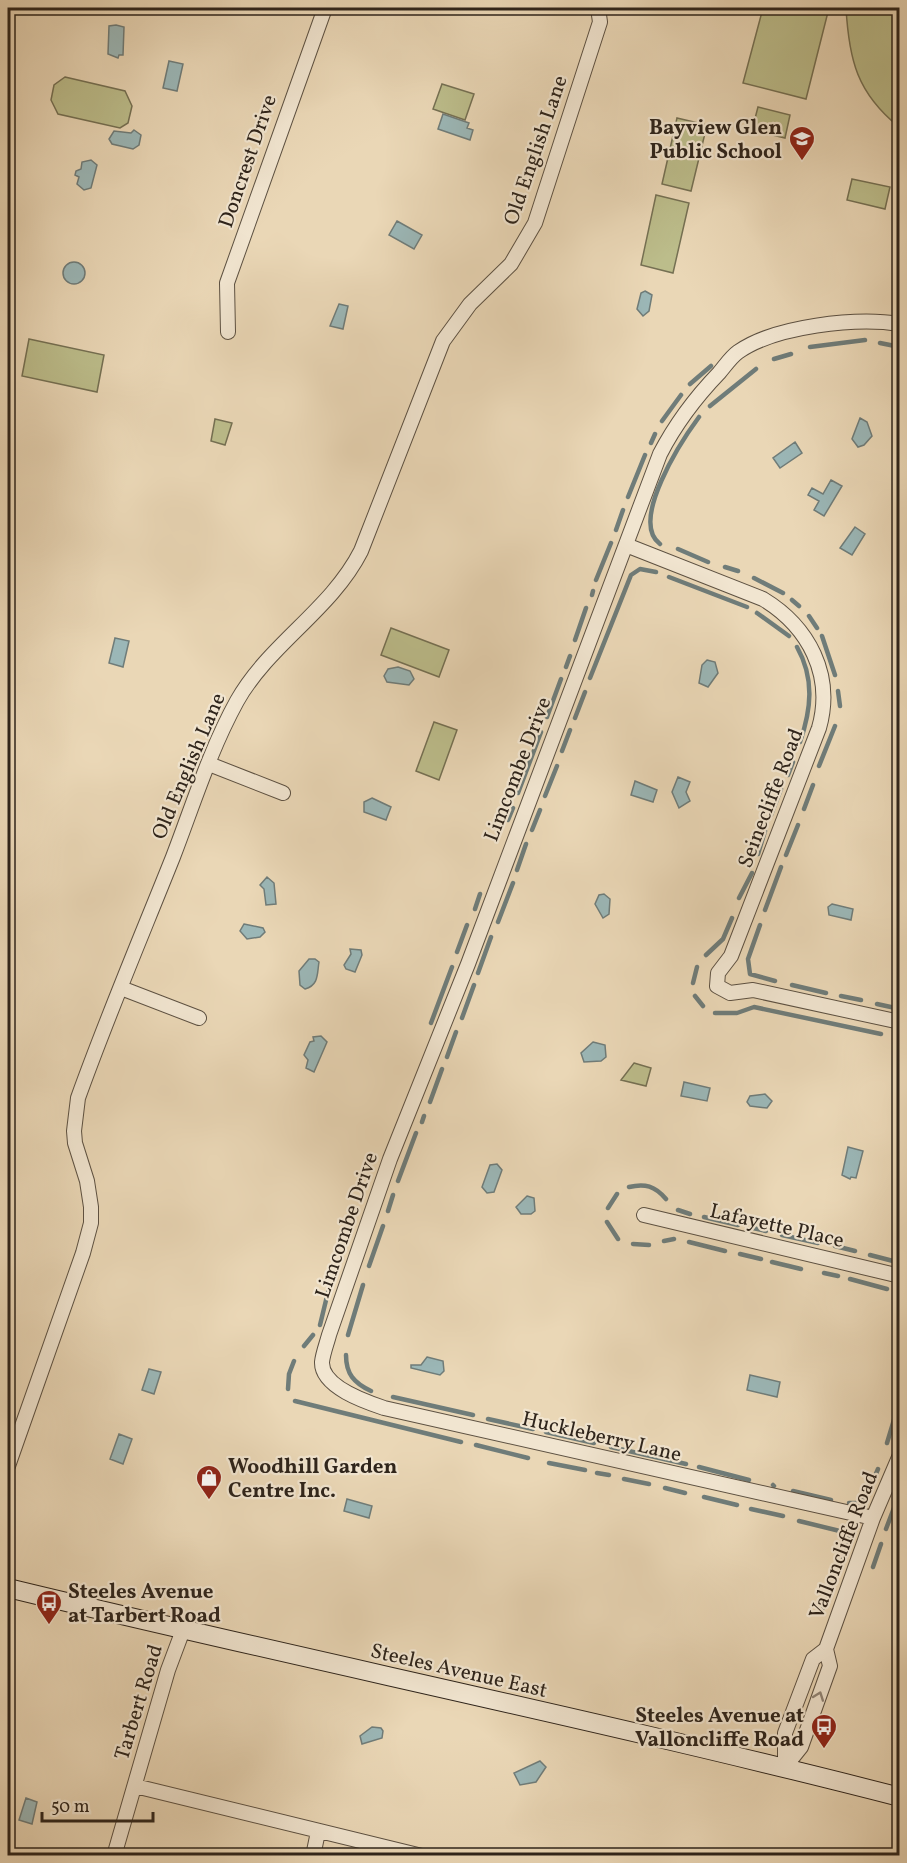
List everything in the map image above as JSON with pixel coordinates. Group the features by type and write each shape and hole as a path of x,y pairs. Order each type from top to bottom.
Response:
{"main road":[{"name":"Steeles Avenue East","path":"8,1588 786,1767 900,1797"}],"street":[{"name":"Doncrest Drive","path":"228,332 227,283 325,8"},
{"name":"Old English Lane","path":"8,1466 91,1223 90,1194 75,1143 78,1098 209,764 237,702 250,681 332,594 350,571 361,551 443,341 470,304 511,264 528,237 542,205 600,22 598,8"},
{"name":"Limcombe Drive","path":"329,1378 322,1364 329,1335 387,1170 468,964 660,454 677,421 738,352 775,336 841,321 864,320 900,324"},
{"name":"Seinecliffe Road","path":"626,545 763,599 782,610 807,638 816,657 821,678 823,713 819,728 731,956 718,973 717,986 730,993 753,990 900,1022"},
{"path":"209,764 283,793"},
{"path":"121,988 199,1018"},
{"name":"Lafayette Place","path":"644,1215 900,1276"},
{"name":"Huckleberry Lane","path":"329,1378 352,1396 399,1412 873,1518"},
{"name":"Valloncliffe Road","path":"786,1767 785,1733 813,1659 826,1649 873,1518 900,1455"},
{"name":"Tarbert Road","path":"114,1856 168,1670 183,1630"},
{"name":"Valloncliffe Road","path":"786,1767 801,1747 830,1666 826,1649"},
{"path":"135,1786 422,1856"},
{"path":"313,1856 318,1832"}],"green space":[{"path":"763,8 829,8 806,99 743,83"},
{"path":"846,8 899,8 899,127 873,101 858,74 850,44"},
{"path":"65,77 125,91 132,106 128,123 120,128 58,114 51,100 54,85"},
{"path":"442,84 474,94 465,120 433,109"},
{"path":"758,107 790,115 785,138 752,130"},
{"path":"677,118 707,125 691,191 662,184"},
{"path":"852,179 890,187 885,209 847,200"},
{"path":"656,195 689,203 673,273 641,265"},
{"path":"29,339 104,355 97,392 22,376"},
{"path":"215,419 232,423 225,445 211,441"},
{"path":"391,628 449,650 439,677 381,655"},
{"path":"434,722 457,730 439,780 416,771"},
{"path":"634,1063 651,1068 646,1086 621,1080"}],"water":[{"path":"109,26 124,27 123,55 119,55 118,58 108,54"},
{"path":"169,61 183,64 177,91 163,88"},
{"path":"443,114 469,123 467,128 473,130 470,140 438,129"},
{"path":"134,130 141,135 139,145 133,149 112,144 109,139 114,131 131,133"},
{"path":"91,160 97,165 91,188 84,190 77,184 79,177 75,175 76,171 81,169 82,162"},
{"path":"397,221 422,235 414,249 389,235"},
{"path":"74,262 84,269 85,273 78,283 74,284 64,277 63,273 70,263"},
{"path":"645,291 652,295 649,311 643,316 637,309 641,293"},
{"path":"339,304 348,306 343,329 330,326"},
{"path":"860,418 867,422 872,436 864,445 858,447 852,439"},
{"path":"795,442 802,453 780,468 773,458"},
{"path":"831,480 842,486 824,516 814,510 819,501 808,495 812,488 823,494"},
{"path":"855,527 865,534 852,555 840,548"},
{"path":"115,638 129,641 123,667 109,663"},
{"path":"707,660 715,662 718,673 708,687 699,683 702,665"},
{"path":"398,667 410,671 414,679 409,685 387,682 384,676 388,669"},
{"path":"678,777 690,782 686,792 690,801 679,808 672,792"},
{"path":"635,781 657,790 653,802 631,795"},
{"path":"372,798 391,807 386,820 364,812 364,802"},
{"path":"267,877 274,883 276,904 266,905 264,889 260,885"},
{"path":"604,894 610,899 609,914 603,918 595,904 599,895"},
{"path":"832,904 853,909 851,920 829,915 828,907"},
{"path":"244,924 263,928 265,932 260,937 247,939 240,931"},
{"path":"350,949 361,950 362,955 355,972 346,969 344,965 351,954"},
{"path":"309,959 319,962 318,971 313,985 305,989 300,985 299,971"},
{"path":"321,1036 327,1042 314,1072 306,1068 308,1060 304,1055 310,1042 314,1041 313,1037"},
{"path":"593,1042 605,1045 606,1057 601,1061 584,1062 581,1053"},
{"path":"684,1082 710,1088 707,1101 681,1096"},
{"path":"765,1094 772,1101 767,1108 750,1106 747,1102 750,1096"},
{"path":"848,1147 863,1151 856,1178 851,1177 850,1179 842,1175"},
{"path":"497,1164 502,1170 494,1192 487,1193 482,1187 490,1165"},
{"path":"527,1196 534,1198 535,1211 531,1214 521,1214 516,1207"},
{"path":"427,1357 443,1361 444,1371 440,1375 411,1368 411,1365 421,1365"},
{"path":"149,1369 161,1372 154,1394 142,1390"},
{"path":"750,1375 780,1382 777,1397 747,1390"},
{"path":"119,1434 132,1439 123,1464 110,1459"},
{"path":"347,1499 372,1506 369,1518 344,1511"},
{"path":"372,1727 381,1728 382,1738 362,1744 360,1736"},
{"path":"540,1761 546,1767 536,1782 520,1785 514,1773"},
{"path":"26,1798 37,1802 32,1824 19,1820"}],"waterway":[{"path":"810,347 865,340"},
{"path":"880,343 900,347"},
{"path":"774,359 791,354"},
{"path":"690,384 711,366"},
{"path":"710,406 756,369"},
{"path":"662,421 681,395"},
{"path":"660,544 652,533 651,518 654,500 671,461 699,417"},
{"path":"651,443 655,434"},
{"path":"628,497 645,455"},
{"path":"616,530 623,510"},
{"path":"596,580 611,543"},
{"path":"678,549 708,562"},
{"path":"725,567 738,571"},
{"path":"590,678 631,575 640,569 656,572"},
{"path":"669,577 747,607"},
{"path":"754,578 783,593"},
{"path":"592,595 593,591"},
{"path":"792,600 799,606"},
{"path":"575,640 586,608"},
{"path":"757,613 789,636"},
{"path":"809,616 817,628"},
{"path":"822,636 835,675"},
{"path":"797,647 803,659 809,683 809,706 800,742"},
{"path":"566,667 570,656"},
{"path":"547,717 561,679"},
{"path":"838,691 840,706"},
{"path":"575,718 585,692"},
{"path":"819,766 835,726"},
{"path":"562,751 570,730"},
{"path":"518,793 541,732"},
{"path":"788,775 793,762"},
{"path":"545,796 557,766"},
{"path":"804,809 813,785"},
{"path":"771,815 781,789"},
{"path":"508,820 513,808"},
{"path":"532,830 540,810"},
{"path":"786,855 798,825"},
{"path":"758,854 765,831"},
{"path":"517,870 526,844"},
{"path":"765,910 781,867"},
{"path":"739,898 752,873"},
{"path":"498,922 513,883"},
{"path":"475,909 480,894"},
{"path":"706,955 723,939 732,918"},
{"path":"457,952 467,925"},
{"path":"760,925 748,959 750,974 775,981"},
{"path":"478,973 491,937"},
{"path":"431,1023 452,967"},
{"path":"693,983 697,967"},
{"path":"462,1018 474,985"},
{"path":"792,985 826,993"},
{"path":"695,996 703,1006"},
{"path":"841,996 861,1000"},
{"path":"877,1004 900,1009"},
{"path":"715,1013 737,1013 754,1007 881,1034"},
{"path":"447,1057 456,1032"},
{"path":"430,1102 442,1069"},
{"path":"422,1122 424,1116"},
{"path":"398,1181 416,1133"},
{"path":"629,1187 640,1185 649,1187 658,1191 666,1199"},
{"path":"608,1208 617,1194"},
{"path":"388,1211 393,1195"},
{"path":"678,1210 690,1214"},
{"path":"704,1217 738,1225"},
{"path":"607,1222 618,1239"},
{"path":"369,1266 383,1226"},
{"path":"753,1228 766,1231"},
{"path":"782,1235 818,1243"},
{"path":"664,1241 674,1239"},
{"path":"689,1242 725,1251"},
{"path":"633,1244 649,1245"},
{"path":"835,1246 855,1251"},
{"path":"740,1254 761,1259"},
{"path":"870,1255 897,1262"},
{"path":"772,1262 801,1269"},
{"path":"333,1277 335,1271"},
{"path":"824,1273 838,1276"},
{"path":"850,1279 887,1289"},
{"path":"348,1335 363,1285"},
{"path":"320,1325 328,1292"},
{"path":"304,1346 313,1335"},
{"path":"346,1355 349,1373 360,1385 371,1391"},
{"path":"288,1389 289,1374 294,1361"},
{"path":"393,1397 473,1415"},
{"path":"887,1443 900,1400"},
{"path":"295,1401 461,1442"},
{"path":"488,1419 533,1429"},
{"path":"546,1432 594,1443"},
{"path":"476,1445 528,1458"},
{"path":"611,1447 686,1464"},
{"path":"549,1463 585,1470"},
{"path":"699,1467 749,1480"},
{"path":"849,1503 859,1503 867,1495 878,1469"},
{"path":"597,1473 609,1475"},
{"path":"624,1479 649,1484"},
{"path":"665,1488 685,1493"},
{"path":"793,1491 831,1500"},
{"path":"886,1529 900,1492"},
{"path":"704,1497 737,1505"},
{"path":"751,1509 783,1516"},
{"path":"799,1521 848,1533 850,1538 838,1575"},
{"path":"873,1567 881,1544"},
{"path":"823,1608 829,1596"}],"place":[{"name":"Bayview Glen Public School","path":"802,162"},
{"name":"Woodhill Garden Centre Inc.","path":"209,1501"},
{"name":"Steeles Avenue at Tarbert Road","path":"49,1626"},
{"name":"Steeles Avenue at Valloncliffe Road","path":"824,1750"}]}
